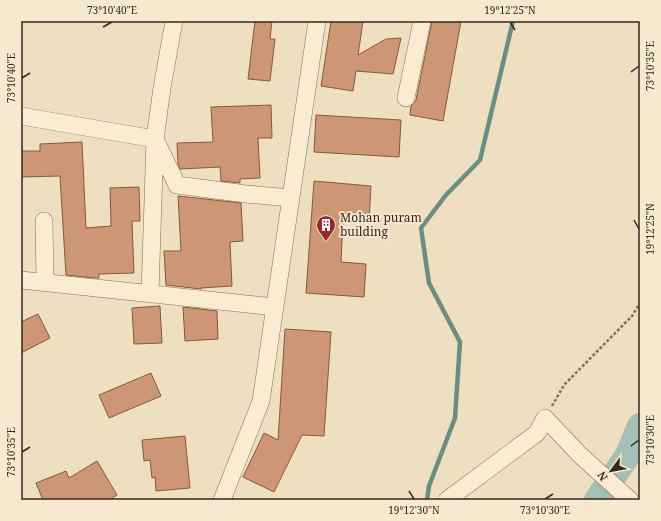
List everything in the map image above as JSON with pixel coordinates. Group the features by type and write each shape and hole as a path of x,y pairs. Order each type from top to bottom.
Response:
{"street":[{"path":"150,294 155,139 174,21"},
{"path":"222,500 262,400 316,21"},
{"path":"406,98 422,21"},
{"path":"21,116 155,139"},
{"path":"155,139 177,185 291,198"},
{"path":"44,221 45,281"},
{"path":"21,280 45,281 275,307"},
{"path":"448,500 537,433 545,418 580,455 630,500"}],"path":[{"path":"545,418 564,385 632,316 640,303"}],"building":[{"path":"255,21 272,21 270,39 275,39 270,81 248,79"},
{"path":"331,21 363,21 358,55 386,39 401,38 393,74 356,71 353,91 321,86"},
{"path":"432,21 461,21 443,121 410,115 411,106 416,100"},
{"path":"271,105 272,138 258,138 260,178 240,179 240,183 221,181 220,167 180,169 178,164 177,143 213,142 211,107"},
{"path":"316,115 401,120 399,157 314,152"},
{"path":"82,142 86,228 111,226 110,188 139,187 140,221 132,221 134,273 99,274 99,278 66,275 60,176 21,177 21,151 40,151 40,144"},
{"name":"Mohan puram building","path":"314,181 371,186 369,221 343,220 341,262 366,264 364,297 306,293"},
{"path":"178,196 241,203 243,241 230,242 232,286 201,289 166,285 164,251 181,251"},
{"path":"160,306 162,343 134,344 132,308"},
{"path":"183,307 217,311 218,339 185,341"},
{"path":"38,314 50,338 21,353 21,322"},
{"path":"285,329 331,332 324,436 302,435 274,492 243,477 264,433 278,440"},
{"path":"151,373 161,396 109,418 99,395"},
{"path":"185,436 190,488 156,491 155,477 152,478 150,460 144,461 142,440"},
{"path":"97,461 117,495 109,500 43,500 36,483 66,471 69,478"}],"waterway":[{"path":"427,500 429,486 455,418 460,342 429,283 421,228 446,195 480,160 513,21"},
{"path":"597,500 628,455 640,426"}],"place":[{"name":"Mohan puram building","path":"326,242"}]}
